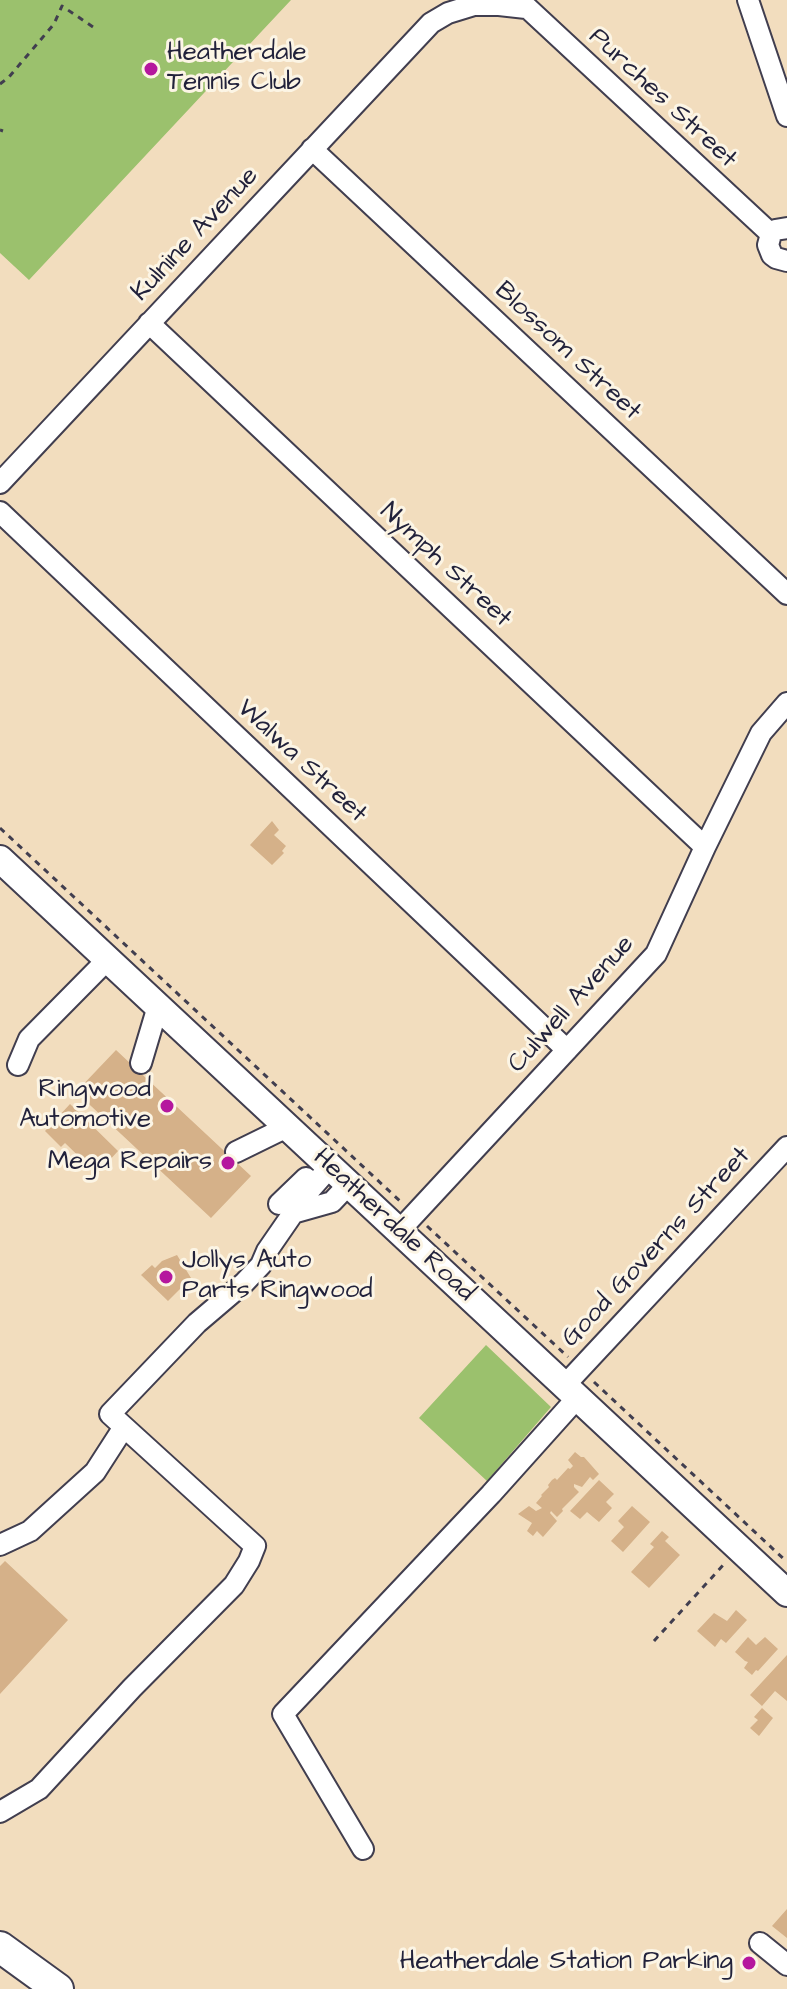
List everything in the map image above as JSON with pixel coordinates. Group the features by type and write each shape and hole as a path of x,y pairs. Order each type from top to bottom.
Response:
{"highway":[{"path":"0,1947 58,1989"}],"main road":[{"name":"Heatherdale Road","path":"0,859 334,1171 407,1222 787,1593"}],"street":[{"path":"431,0 434,11 431,23"},
{"path":"748,0 787,116"},
{"name":"Kulnine Avenue","path":"0,483 431,23 448,13 474,5 522,4"},
{"name":"Purches Street","path":"522,4 779,231 768,245 772,255 787,261"},
{"name":"Blossom Street","path":"312,149 787,594"},
{"name":"Nymph Street","path":"149,323 705,847"},
{"name":"Walwa Street","path":"0,512 567,1050"},
{"name":"Culwell Avenue","path":"407,1222 656,954 761,733 787,703"},
{"path":"18,1065 29,1039 108,959"},
{"path":"141,1063 158,1006"},
{"path":"236,1152 287,1127"},
{"name":"Good Governs Street","path":"363,1849 283,1714 491,1494 574,1384 787,1147"},
{"path":"286,1208 332,1202 334,1171"},
{"path":"0,1812 39,1789 132,1688 234,1585 255,1546 110,1414 197,1323 261,1265 286,1208 334,1171"},
{"path":"0,1545 30,1531 95,1472 124,1427"},
{"path":"760,1943 787,1965"}],"path":[{"path":"0,84 54,24 62,6 96,29"},
{"path":"0,828 574,1384 787,1562"},
{"path":"654,1641 726,1562"}],"green space":[{"path":"0,0 291,0 29,280 0,253"},
{"path":"486,1345 551,1407 487,1481 419,1418"}],"building":[{"path":"272,821 279,830 274,835 286,846 282,851 284,853 272,865 250,845"},
{"path":"116,1050 251,1176 211,1218 76,1092"},
{"path":"70,1104 118,1151 97,1174 65,1143 61,1147 45,1131"},
{"name":"Jollys Auto Parts Ringwood","path":"177,1255 191,1278 168,1301 141,1275 152,1265 155,1268 162,1261"},
{"path":"575,1452 599,1474 593,1480 590,1477 582,1487 574,1484 579,1492 557,1517 550,1513 557,1521 543,1537 537,1531 533,1536 527,1531 532,1523 518,1514 529,1506 536,1511 542,1508 536,1503 552,1480 557,1480 573,1466 568,1460"},
{"path":"599,1480 614,1494 606,1502 612,1508 599,1522 587,1512 580,1519 570,1511"},
{"path":"632,1506 650,1522 623,1552 611,1541 624,1527 618,1521"},
{"path":"662,1531 669,1537 665,1541 680,1555 649,1588 631,1572 654,1547 650,1544"},
{"path":"5,1561 68,1620 0,1694 0,1566"},
{"path":"736,1610 747,1620 726,1643 721,1639 715,1647 697,1631 714,1613 727,1621"},
{"path":"748,1637 756,1645 765,1637 778,1649 752,1675 744,1668 748,1662 735,1652"},
{"path":"787,1655 787,1701 775,1691 762,1706 750,1695"},
{"path":"762,1708 773,1718 759,1736 750,1728 758,1720 754,1717"},
{"path":"787,1909 787,1938 772,1926"}],"place":[{"name":"Heatherdale Tennis Club","path":"151,69"},
{"name":"Ringwood Automotive","path":"167,1106"},
{"name":"Mega Repairs","path":"228,1163"},
{"name":"Jollys Auto Parts Ringwood","path":"166,1277"},
{"name":"Heatherdale Station Parking","path":"749,1963"}]}
